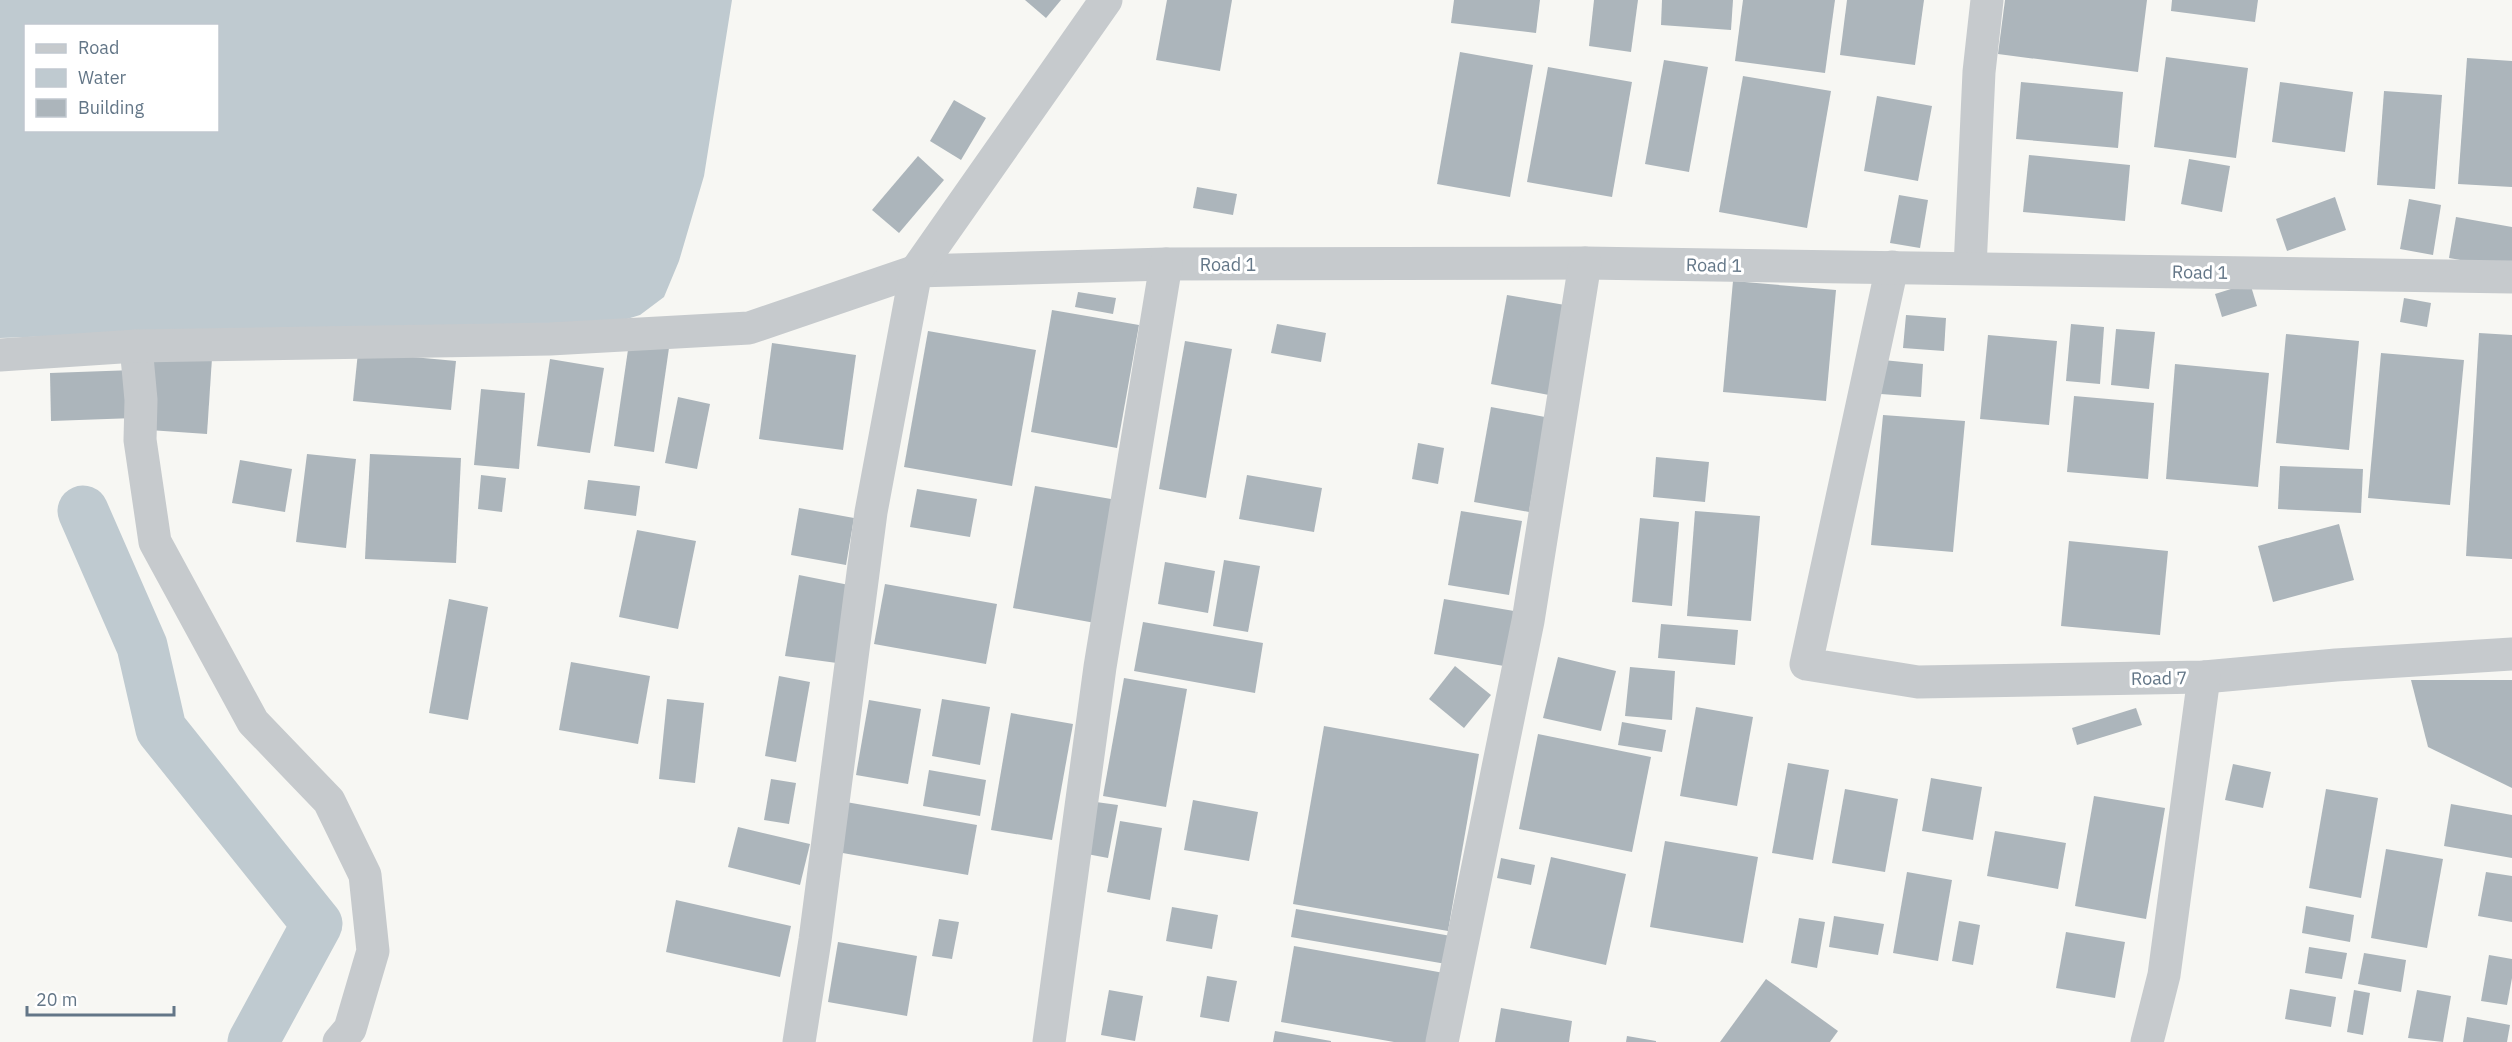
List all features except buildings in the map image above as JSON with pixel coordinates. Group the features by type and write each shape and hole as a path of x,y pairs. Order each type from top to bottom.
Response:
{"street":[{"path":"798,1042 815,940 871,512 916,271 1106,0"},
{"path":"1970,268 1979,72 1987,0"},
{"path":"1442,1042 1528,621 1585,263"},
{"name":"Road 1","path":"0,355 136,346 550,339 749,328 916,271 1166,264 1585,263 2512,277"},
{"path":"1049,1042 1100,667 1166,264"},
{"name":"Road 7","path":"1892,267 1806,664 1918,682 2204,677 2337,665 2512,654"},
{"path":"136,346 141,400 140,440 155,542 253,722 329,801 365,875 373,951 350,1029 339,1042"},
{"path":"2146,1042 2164,975 2204,677"}],"water":[{"path":"0,0 732,0 704,176 679,261 664,297 640,315 601,327 111,334 0,338"}],"waterway":[{"path":"83,511 142,646 161,729 317,924 253,1042"}]}
